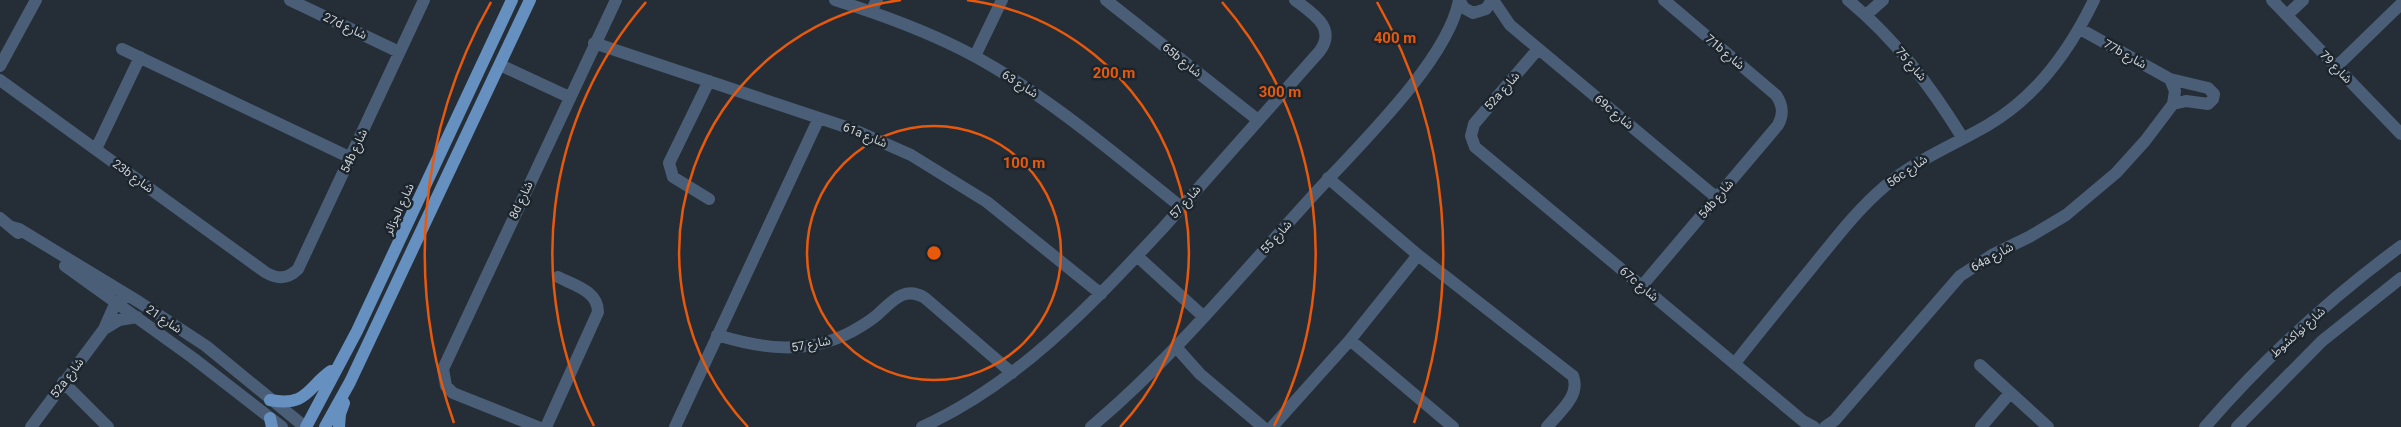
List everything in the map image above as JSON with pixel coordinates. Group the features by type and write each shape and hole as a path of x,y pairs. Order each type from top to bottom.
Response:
{"main road":[{"name":"شارع الجزائر","path":"305,427 357,331 512,0"},
{"path":"325,427 350,382 530,0"},
{"path":"270,400 285,402 299,398 310,392 325,375 337,367"},
{"path":"340,427 340,414 350,382"}],"street":[{"path":"0,66 36,0"},
{"name":"27d شارع","path":"290,0 399,52"},
{"name":"54b شارع","path":"265,272 278,278 285,277 298,269 424,0"},
{"name":"8d شارع","path":"538,427 461,396 446,386 443,369 594,43 616,0"},
{"name":"شارع 63","path":"835,0 874,6 975,56 1041,97 1181,207"},
{"path":"975,56 1002,0"},
{"name":"65b شارع","path":"1106,0 1258,120"},
{"name":"شارع 57","path":"922,427 973,400 1012,373 1057,336 1137,256 1323,46 1326,40 1324,26 1295,0"},
{"name":"69c شارع","path":"1459,0 1468,11 1480,12 1510,25"},
{"name":"شارع 55","path":"1448,35 1459,0"},
{"name":"69c شارع","path":"1492,0 1510,25 1717,198"},
{"name":"شارع 55","path":"1090,427 1127,396 1204,317 1387,115 1448,35 1465,20 1486,9 1492,0"},
{"name":"71b شارع","path":"1664,0 1776,95 1782,107"},
{"name":"شارع 75","path":"1848,0 1866,15 1919,72 1962,138"},
{"path":"1866,15 1883,0"},
{"name":"56c شارع","path":"1734,363 1868,202 1915,164 2000,117 2033,89 2054,67 2080,29 2094,0"},
{"name":"شارع 79","path":"2272,0 2401,134"},
{"path":"2287,15 2304,0"},
{"path":"2336,67 2401,4"},
{"name":"77b شارع","path":"2080,29 2170,80"},
{"name":"61a شارع","path":"594,43 819,118 889,144 968,188 1021,227 1101,294"},
{"path":"122,49 350,158"},
{"name":"52a شارع","path":"1471,136 1471,130 1478,119 1538,49"},
{"path":"96,149 140,57"},
{"path":"500,64 569,97"},
{"name":"23b شارع","path":"0,80 265,272"},
{"path":"2170,80 2208,88 2214,94 2213,98 2208,104 2186,101 2172,104 2175,91 2170,80"},
{"path":"708,81 669,163 673,176 709,199"},
{"name":"64a شارع","path":"1825,427 1835,420 1960,276 1992,255 2048,227 2084,202 2131,158 2172,104"},
{"name":"54b شارع","path":"1641,287 1778,125 1781,119 1782,107"},
{"path":"675,427 819,118"},
{"name":"67c شارع","path":"1471,136 1472,142 1479,151 1803,421 1814,427"},
{"path":"1328,178 1418,255 1573,376 1576,384 1575,392 1547,427"},
{"name":"شارع 21","path":"0,218 206,346 305,427"},
{"name":"شارع 21","path":"12,227 16,233 193,358 271,423 282,427"},
{"name":"شارع نواكشوط","path":"2205,427 2264,362 2306,324 2401,246"},
{"path":"1272,427 1350,340 1418,255"},
{"path":"1137,256 1204,317"},
{"path":"546,427 598,312 598,306 592,295 558,277"},
{"name":"شارع نواكشوط","path":"2237,427 2322,342 2401,278"},
{"name":"شارع 57","path":"717,335 770,348 807,347 844,336 860,327 901,294 909,292 918,293 1012,373"},
{"path":"116,302 125,298 147,313 154,312"},
{"name":"52a شارع","path":"30,427 104,329 116,302"},
{"name":"52a شارع","path":"104,329 119,320 137,317"},
{"path":"1350,340 1453,427"},
{"path":"1172,351 1258,426"},
{"path":"1980,365 2048,427"},
{"path":"63,382 108,427"},
{"path":"1981,427 2010,393"}]}
